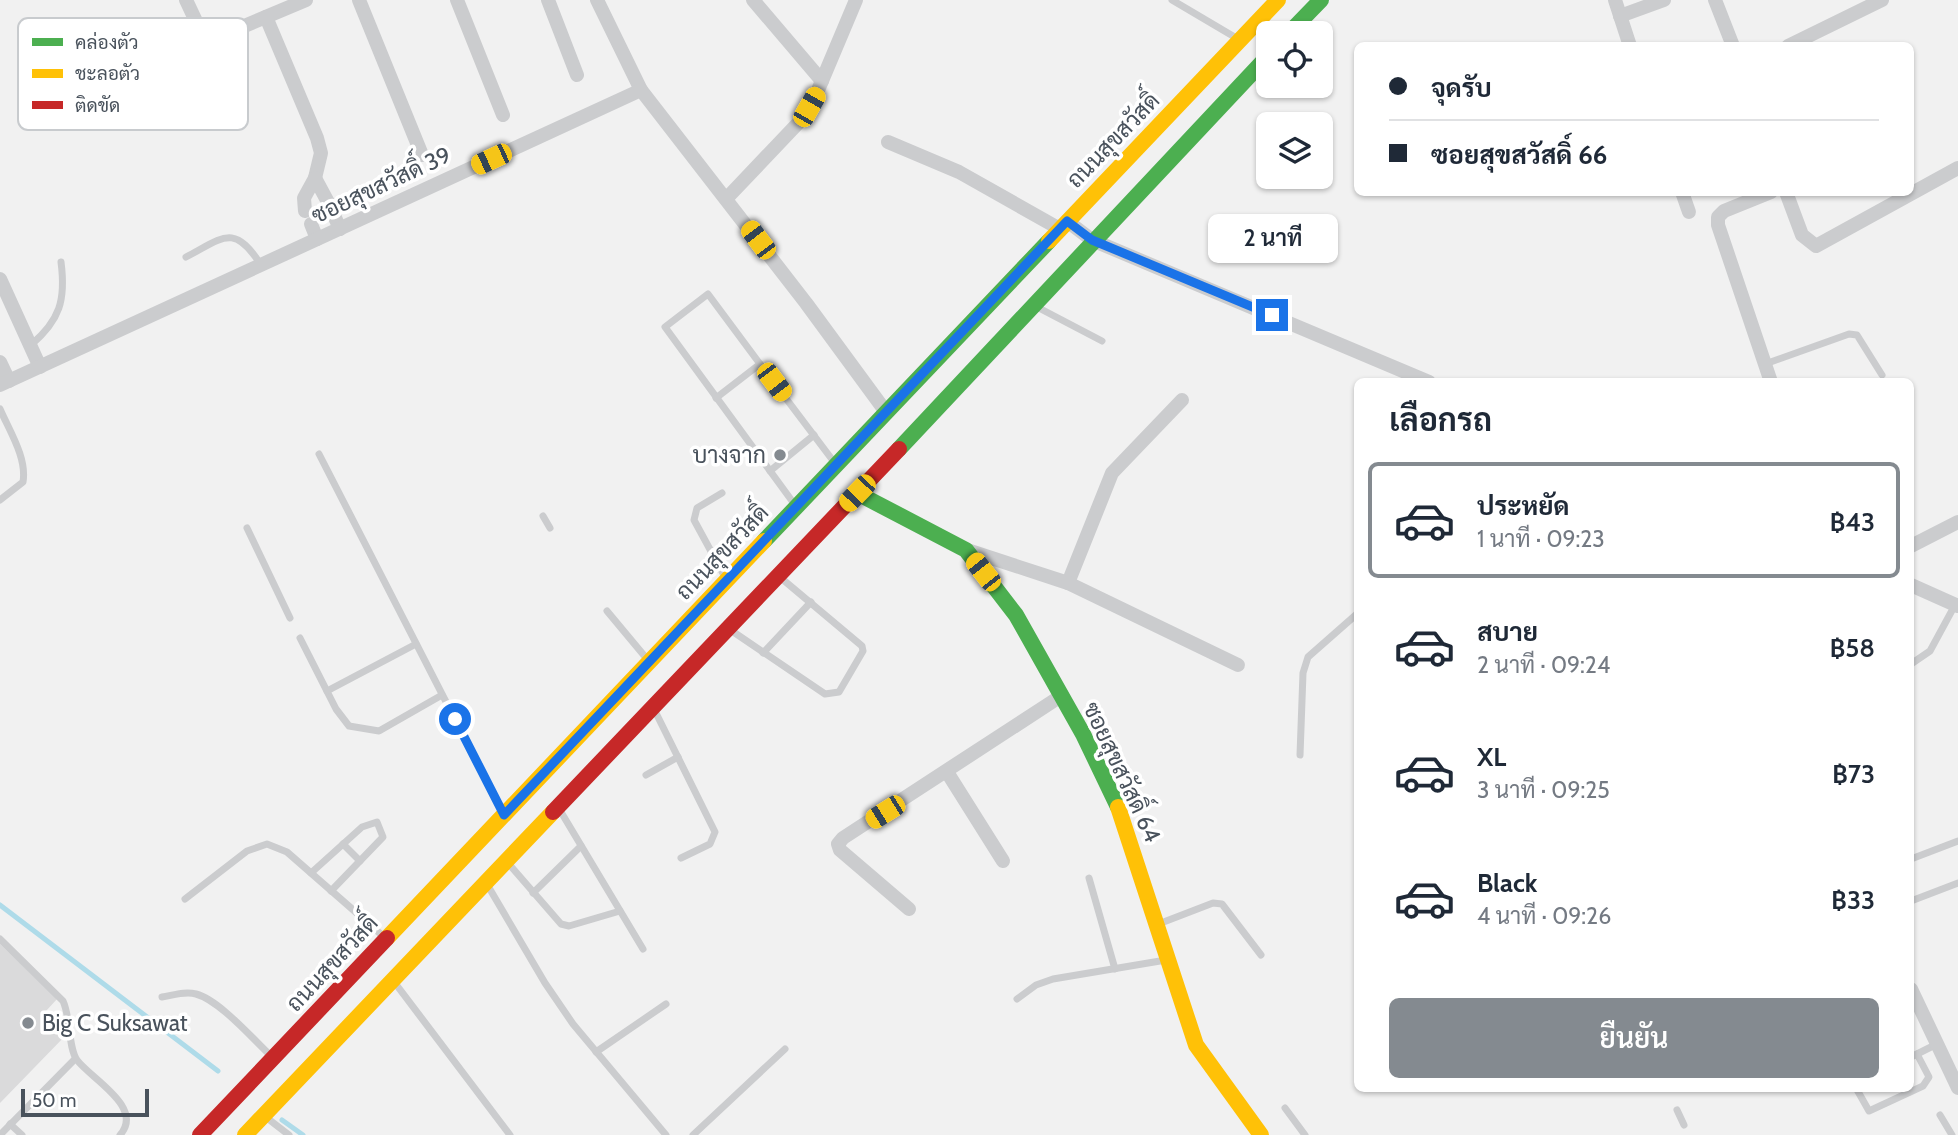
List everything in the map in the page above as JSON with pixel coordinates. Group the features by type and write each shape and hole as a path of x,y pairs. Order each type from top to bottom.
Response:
{"main road":[{"name":"ถนนสุขสวัสดิ์","path":"200,1135 1278,0"},
{"path":"1301,21 1321,0"},
{"path":"245,1135 857,493 1256,69"},
{"name":"ซอยสุขสวัสดิ์ 64","path":"857,493 966,550 1016,615 1123,818 1196,1045 1255,1133"}],"street":[{"path":"186,0 194,18"},
{"path":"248,25 288,4 306,0"},
{"path":"359,0 422,155"},
{"path":"457,0 503,115"},
{"path":"548,0 577,75"},
{"path":"597,0 641,90 886,412"},
{"path":"753,0 822,81"},
{"path":"726,199 802,119 822,81 856,0"},
{"path":"1615,0 1629,42"},
{"path":"1620,16 1664,0"},
{"path":"1715,0 1731,42"},
{"path":"1796,42 1882,0"},
{"path":"266,17 321,153 315,178 304,198 308,218 317,239"},
{"name":"ซอยสุขสวัสดิ์ 39","path":"5,383 641,90"},
{"path":"888,142 959,172 1092,240 1399,375"},
{"path":"1914,192 1958,168"},
{"path":"315,178 340,229"},
{"path":"1683,196 1689,212"},
{"path":"1761,196 1724,211 1718,217 1770,378"},
{"path":"1787,196 1802,235 1808,243 1816,246 1907,196"},
{"path":"0,279 40,367"},
{"path":"0,362 5,383"},
{"path":"1068,583 1112,473 1182,400"},
{"path":"1914,545 1958,523"},
{"path":"966,550 1068,583 1238,665"},
{"path":"1914,586 1957,605"},
{"path":"909,909 840,850 838,844 843,838 1061,696"},
{"path":"947,772 1003,861"},
{"path":"1915,1011 1937,1044 1958,1088"}],"lane":[{"path":"1172,0 1240,40"},
{"path":"186,257 221,239 234,238 248,246 261,265"},
{"path":"30,345 48,330 58,311 63,290 61,262"},
{"path":"796,507 664,327 708,294 836,465"},
{"path":"1032,304 1102,341"},
{"path":"1765,364 1849,334 1857,335 1882,375"},
{"path":"716,398 760,365"},
{"path":"0,409 23,463 24,474 23,482 0,500"},
{"path":"770,471 814,435"},
{"path":"318,454 504,815"},
{"path":"722,493 697,508 694,520 727,580"},
{"path":"543,516 550,528"},
{"path":"247,528 290,618"},
{"path":"727,628 825,694 839,692 863,651 862,646 778,576"},
{"path":"763,653 811,602"},
{"path":"1914,662 1930,651 1957,605"},
{"path":"607,611 650,662"},
{"path":"1300,755 1303,673 1308,657 1354,617"},
{"path":"300,638 327,691 349,726 379,731 442,695"},
{"path":"327,691 416,643"},
{"path":"653,707 715,832 710,844 681,858"},
{"path":"646,775 678,757"},
{"path":"558,807 643,949"},
{"path":"311,873 362,827 377,822 383,837 331,891"},
{"path":"185,899 247,851 267,844 287,852 386,939"},
{"path":"343,844 360,861"},
{"path":"1914,858 1957,844"},
{"path":"533,893 581,846"},
{"path":"506,860 561,925 569,926 620,911"},
{"path":"1089,878 1115,969"},
{"path":"486,881 545,983 597,1052 666,1135"},
{"path":"1914,900 1958,883"},
{"path":"1158,924 1213,903 1222,905 1261,955"},
{"path":"0,939 63,1001 68,1011 75,1059 122,1106 126,1119 124,1134"},
{"path":"1017,999 1035,985 1053,979 1170,960"},
{"path":"393,979 510,1135"},
{"path":"162,997 185,993 198,995 217,1006 273,1058"},
{"path":"597,1052 666,1004"},
{"path":"1914,1090 1923,1086 1929,1077 1914,1056 1937,1044"},
{"path":"693,1135 785,1049"},
{"path":"0,1135 75,1059"},
{"path":"1858,1092 1869,1111 1910,1092"},
{"path":"1285,1108 1305,1135"},
{"path":"1677,1110 1684,1125"},
{"path":"264,1115 289,1135"},
{"path":"1940,1115 1952,1135"},
{"path":"10,1124 22,1135"}],"building":[{"name":"Big C Suksawat","path":"0,944 57,999 46,1011 66,1035 0,1103"}],"waterway":[{"path":"0,905 218,1071"},
{"path":"282,1120 303,1135"}],"traffic: fast":[{"path":"1301,21 1321,0"},
{"path":"899,449 1256,69"},
{"path":"764,541 1049,241"},
{"path":"857,493 966,550 1016,615 1083,734 1118,807"}],"traffic: slow":[{"path":"1049,241 1278,0"},
{"path":"387,938 764,541"},
{"path":"1118,807 1196,1045 1261,1135"},
{"path":"245,1135 553,812"}],"traffic: jam":[{"path":"553,812 899,449"},
{"path":"200,1135 387,938"}],"place":[{"name":"บางจาก","path":"780,455"},
{"name":"Big C Suksawat","path":"28,1023"}],"route":[{"path":"455,719 504,815 1067,221 1092,240 1272,315"}]}
